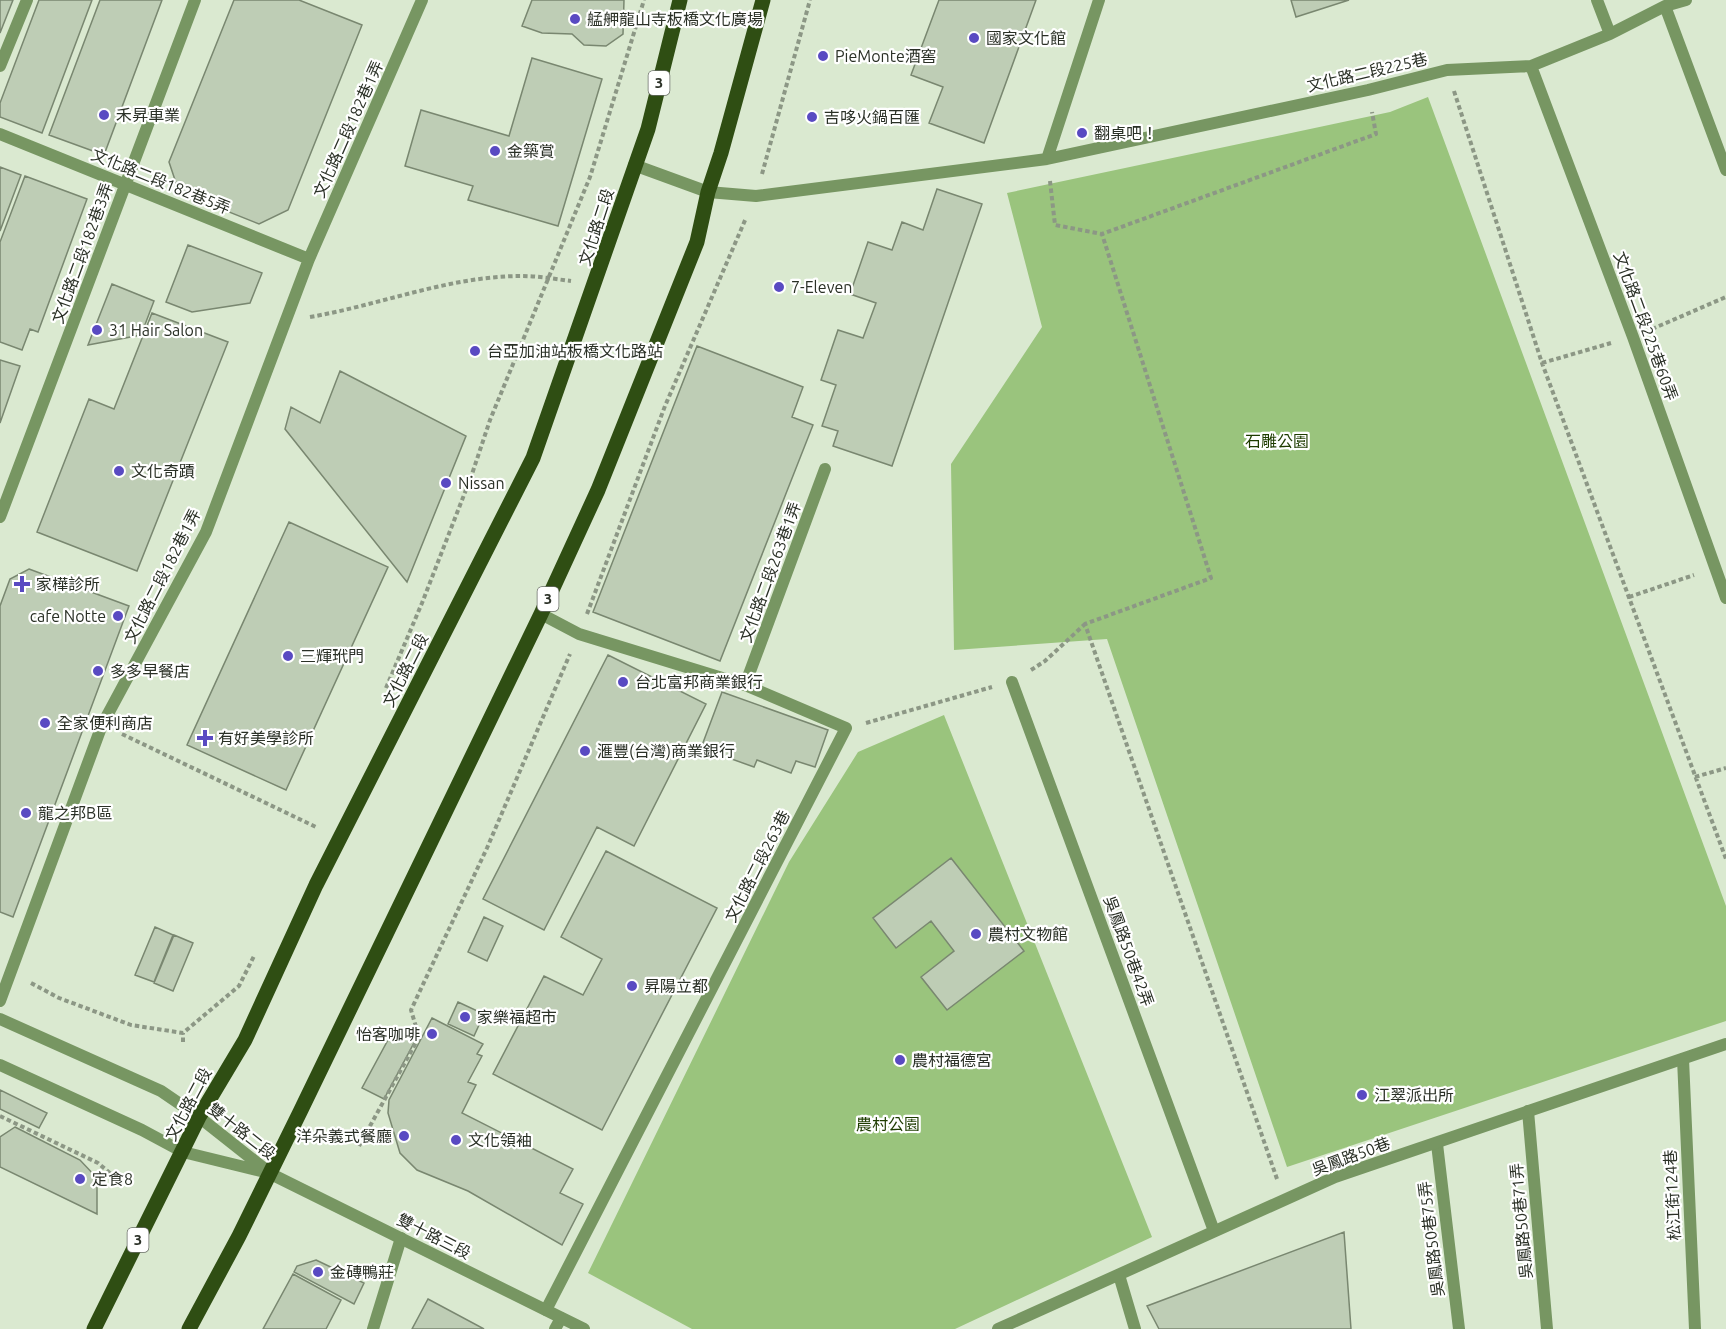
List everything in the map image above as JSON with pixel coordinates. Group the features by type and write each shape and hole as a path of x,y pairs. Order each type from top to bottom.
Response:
{"main road":[{"name":"文化路二段","path":"94,1329 199,1117 245,1040 342,832 533,458 596,284 634,165 648,129 680,0"},
{"name":"3","path":"189,1329 239,1236 541,614 598,490 697,242 708,192 763,0"}],"street":[{"path":"0,66 27,0"},
{"name":"文化路二段182巷3弄","path":"0,517 6,487 195,0"},
{"name":"文化路二段182巷1弄","path":"0,1001 102,724 206,532 309,259 422,0"},
{"path":"1047,159 1099,0"},
{"path":"1597,0 1610,34"},
{"name":"文化路二段225巷","path":"634,165 708,192 756,196 1047,159 1368,90 1447,70 1531,66 1610,34 1665,6 1686,0"},
{"path":"1665,6 1726,170"},
{"name":"文化路二段225巷60弄","path":"1531,66 1633,337 1726,598"},
{"name":"文化路二段182巷5弄","path":"0,134 309,259"},
{"name":"文化路二段263巷1弄","path":"746,685 825,469"},
{"path":"541,614 579,634 746,685 846,728"},
{"name":"吳鳳路50巷42弄","path":"1012,682 1214,1231"},
{"name":"文化路二段263巷","path":"546,1310 846,728"},
{"name":"雙十路二段","path":"0,1019 161,1092 199,1117 269,1173"},
{"name":"吳鳳路50巷","path":"998,1329 1335,1177 1726,1044"},
{"name":"松江街124巷","path":"1683,1059 1695,1329"},
{"name":"雙十路二段","path":"0,1065 142,1130 183,1152 269,1173"},
{"name":"吳鳳路50巷71弄","path":"1528,1111 1546,1329"},
{"name":"吳鳳路50巷75弄","path":"1437,1144 1459,1329"},
{"name":"雙十路三段","path":"269,1173 546,1310 558,1323 584,1329"},
{"path":"373,1329 401,1238"},
{"path":"1119,1275 1135,1329"}],"path":[{"path":"385,690 422,603 547,278 590,177 644,0"},
{"path":"359,1146 419,1037 411,1010 487,848 579,634 665,406 756,196 810,0"},
{"path":"1447,70 1542,363 1726,859"},
{"path":"1047,159 1055,225 1102,234 1376,134 1368,90"},
{"path":"846,728 1012,682 1045,661 1085,624 1211,578 1102,234"},
{"path":"285,321 359,308 448,285 520,276 596,284"},
{"path":"1629,597 1716,568"},
{"path":"1085,624 1284,1200"},
{"path":"102,724 324,831 342,832"},
{"path":"1695,777 1726,768"},
{"path":"11,974 59,998 131,1025 183,1033 239,986 255,954"},
{"path":"183,1033 183,1042"},
{"path":"0,1116 98,1163 117,1179"}],"green space":[{"name":"石雕公園","path":"1428,97 1726,906 1726,1021 1287,1167 1107,639 954,650 951,464 1042,327 1007,193 1390,112"},
{"name":"農村公園","path":"944,715 1152,1237 955,1329 692,1329 588,1273 789,862 858,752"}],"building":[{"path":"0,0 13,0 0,33"},
{"path":"39,0 92,0 42,133 0,117 0,103"},
{"path":"100,0 162,0 104,155 49,135"},
{"path":"234,0 299,0 362,25 288,210 259,224 179,192 169,162"},
{"name":"艋舺龍山寺板橋文化廣場","path":"532,0 624,0 623,34 606,46 584,45 572,34 542,33 522,26"},
{"name":"國家文化館","path":"939,0 1036,0 984,143 929,123 943,87 911,75"},
{"path":"1291,0 1349,0 1296,17"},
{"name":"金築賞","path":"532,58 602,79 558,226 468,200 473,186 405,166 421,110 509,136"},
{"path":"0,167 21,175 0,231"},
{"path":"25,176 87,199 38,332 30,329 22,350 0,342 0,242"},
{"path":"937,189 982,204 892,466 833,446 838,431 822,426 836,385 821,380 838,330 863,338 876,303 850,294 868,242 892,250 902,222 923,230"},
{"path":"188,245 262,273 250,303 192,312 166,302"},
{"path":"112,284 154,301 141,335 88,345"},
{"name":"文化奇蹟","path":"152,313 228,342 137,571 37,532 89,399 114,409"},
{"path":"697,346 803,387 792,417 813,425 720,661 593,612"},
{"path":"0,360 20,366 0,423"},
{"path":"340,371 466,436 407,582 285,429 291,407 320,423"},
{"name":"三輝玳門","path":"289,522 388,567 286,790 187,745"},
{"name":"龍之邦B區","path":"29,569 129,606 13,917 0,912 0,606 10,579"},
{"path":"608,655 706,704 634,846 597,827 544,930 483,899"},
{"path":"722,692 828,730 815,767 796,761 791,773 757,760 754,767 701,748"},
{"name":"昇陽立都","path":"606,851 717,908 602,1130 493,1074 544,976 583,995 602,959 561,937"},
{"name":"農村文物館","path":"951,858 1024,951 947,1010 921,977 954,951 931,921 896,948 873,918"},
{"path":"484,917 503,926 487,961 468,952"},
{"path":"155,927 173,935 154,982 135,975"},
{"path":"174,935 193,943 173,991 154,983"},
{"path":"458,1002 484,1014 474,1036 448,1024"},
{"name":"文化領袖","path":"432,1018 483,1044 477,1054 482,1056 468,1082 476,1085 462,1113 573,1169 560,1193 583,1204 562,1245 468,1191 417,1170 400,1153 388,1113 389,1100"},
{"path":"395,1027 416,1039 384,1099 362,1088"},
{"path":"0,1090 47,1113 39,1128 0,1109"},
{"path":"15,1127 80,1160 97,1178 97,1214 0,1167 0,1137"},
{"path":"1344,1232 1351,1329 1159,1329 1147,1306"},
{"path":"316,1260 364,1283 354,1304 294,1272 297,1266"},
{"path":"293,1274 341,1300 326,1329 263,1329"},
{"path":"428,1299 484,1329 412,1329"}],"place":[{"name":"艋舺龍山寺板橋文化廣場","path":"575,19"},
{"name":"國家文化館","path":"974,38"},
{"name":"PieMonte酒窖","path":"823,56"},
{"name":"禾昇車業","path":"104,115"},
{"name":"吉哆火鍋百匯","path":"812,117"},
{"name":"翻桌吧！","path":"1082,133"},
{"name":"金築賞","path":"495,151"},
{"name":"7-Eleven","path":"779,287"},
{"name":"31 Hair Salon","path":"97,330"},
{"name":"台亞加油站板橋文化路站","path":"475,351"},
{"name":"文化奇蹟","path":"119,471"},
{"name":"Nissan","path":"446,483"},
{"name":"家樺診所","path":"22,584"},
{"name":"cafe Notte","path":"118,616"},
{"name":"三輝玳門","path":"288,656"},
{"name":"多多早餐店","path":"98,671"},
{"name":"台北富邦商業銀行","path":"623,682"},
{"name":"全家便利商店","path":"45,723"},
{"name":"有好美學診所","path":"205,738"},
{"name":"滙豐(台灣)商業銀行","path":"585,751"},
{"name":"龍之邦B區","path":"26,813"},
{"name":"農村文物館","path":"976,934"},
{"name":"昇陽立都","path":"632,986"},
{"name":"家樂福超市","path":"465,1017"},
{"name":"怡客咖啡","path":"432,1034"},
{"name":"農村福德宮","path":"900,1060"},
{"name":"江翠派出所","path":"1362,1095"},
{"name":"洋朵義式餐廳","path":"404,1136"},
{"name":"文化領袖","path":"456,1140"},
{"name":"定食8","path":"80,1179"},
{"name":"金磚鴨莊","path":"318,1272"}]}
